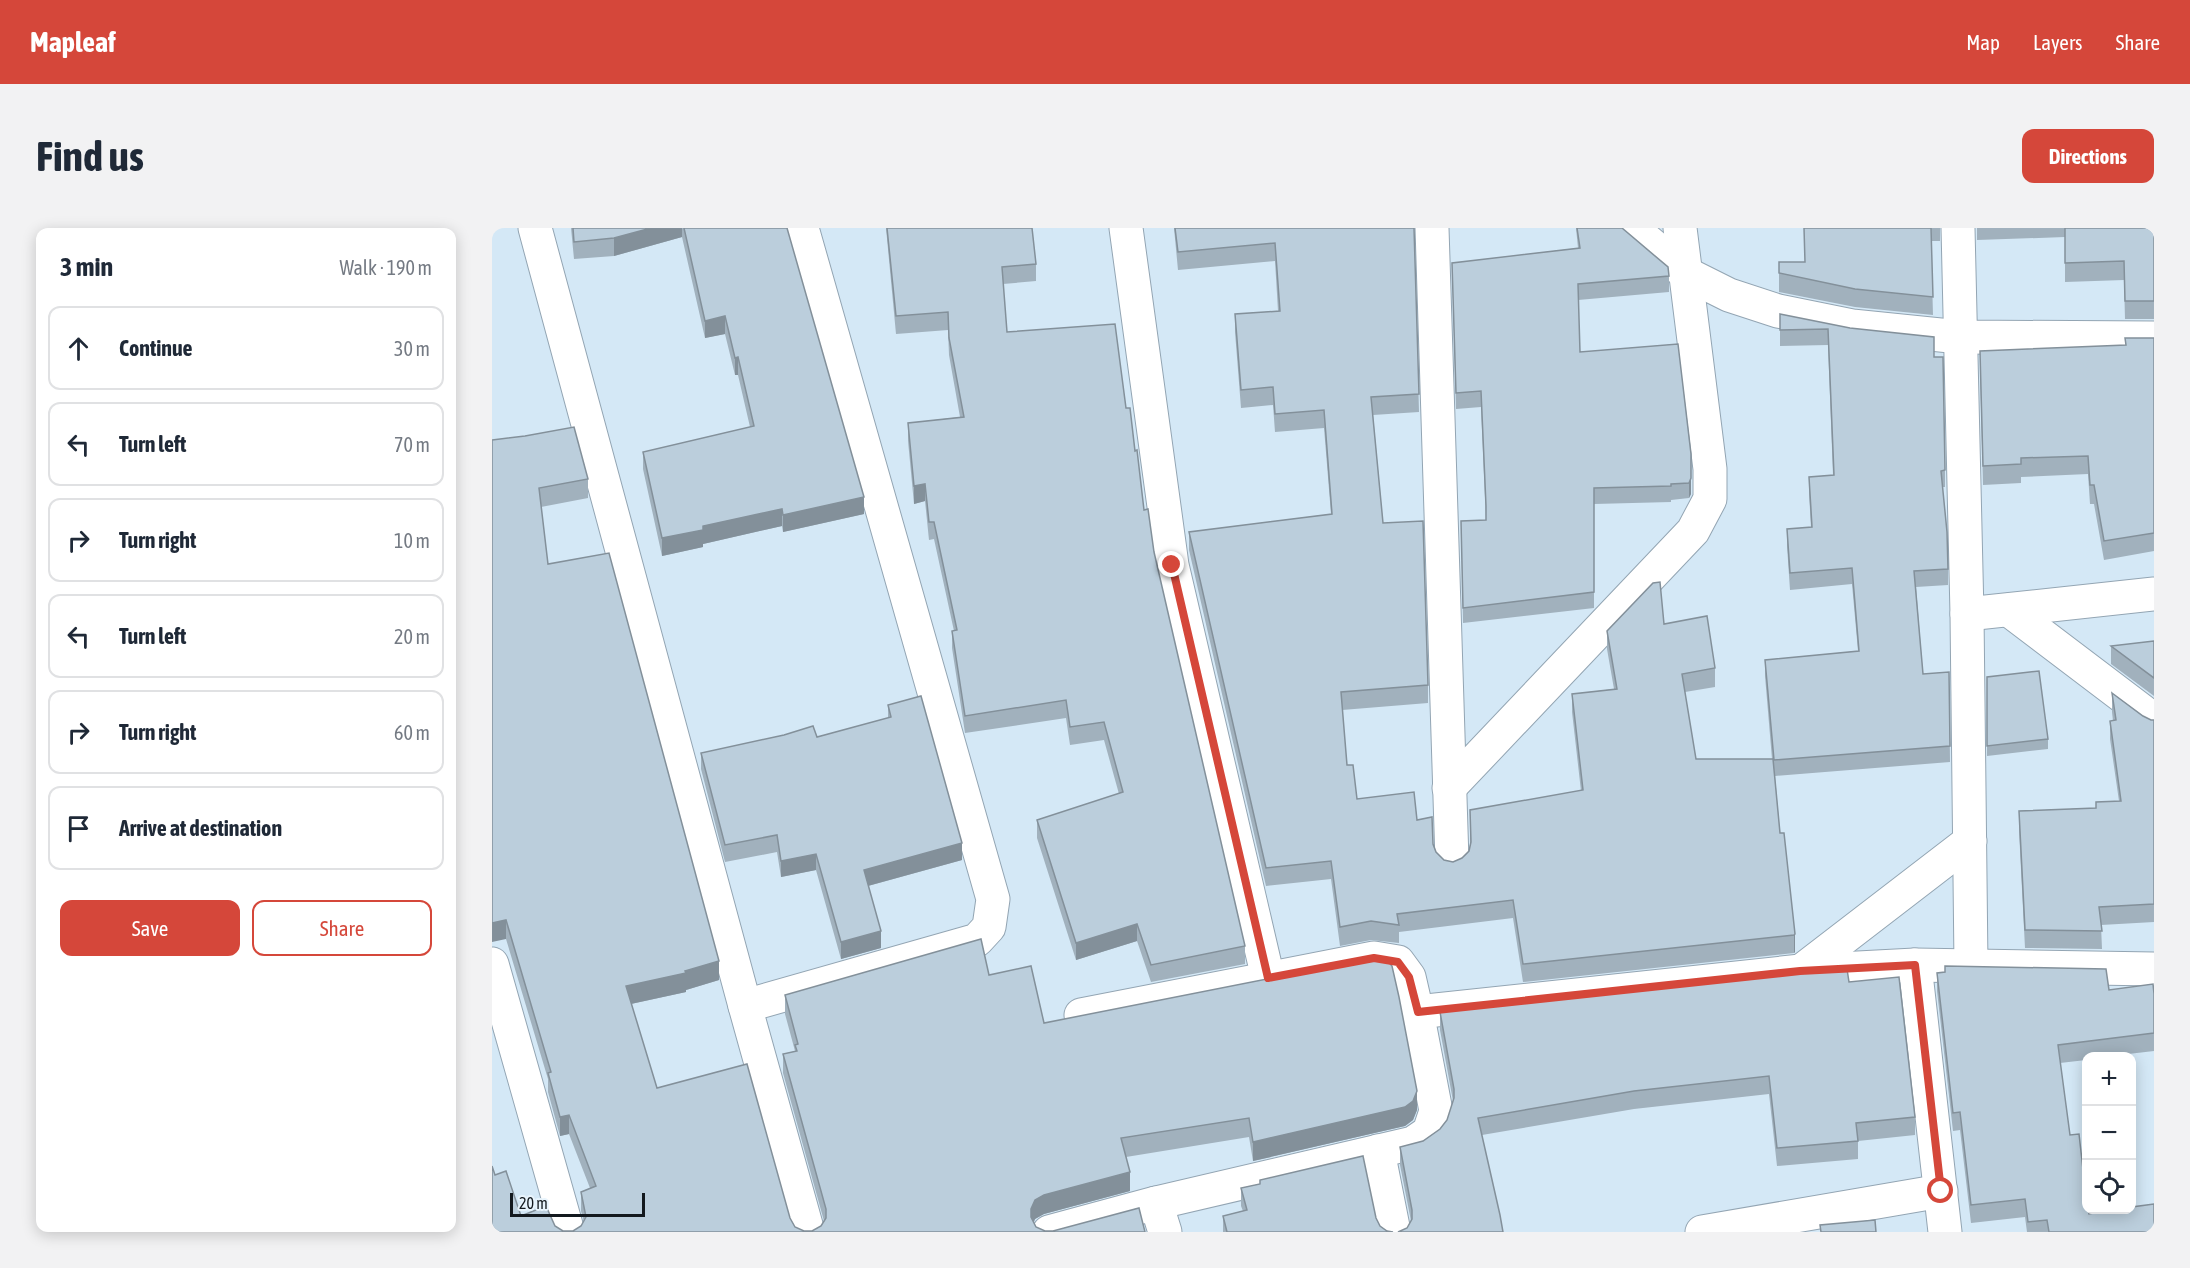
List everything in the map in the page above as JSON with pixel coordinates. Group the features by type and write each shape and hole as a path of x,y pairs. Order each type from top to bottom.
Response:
{"street":[{"path":"535,228 808,1232"},
{"path":"745,1006 977,940 989,927 993,899 802,228"},
{"path":"1126,228 1172,565 1268,978"},
{"path":"1432,228 1452,861"},
{"path":"1632,228 1685,273 1729,295 1779,311 1852,326 1960,338 2154,338"},
{"path":"1449,788 1693,531 1710,499 1710,470 1680,228"},
{"path":"1958,228 1967,614 1971,966"},
{"path":"1967,614 2154,594"},
{"path":"2009,610 2154,720"},
{"path":"1800,971 1970,841"},
{"path":"1049,1232 1160,1218 1378,1151 1413,1143 1429,1132 1436,1111 1418,1012 1409,977 1398,962 1374,958 1081,1015"},
{"path":"492,964 568,1232"},
{"path":"1418,1012 1800,971 1915,965 2154,969"},
{"path":"1915,965 1945,1232"},
{"path":"1378,1151 1394,1232"},
{"path":"1701,1232 1941,1191"}],"building":[{"path":"573,228 651,228 614,238 574,242"},
{"path":"684,228 787,228 864,497 783,515 782,509 703,526 703,530 662,538 643,452 754,426 738,357 735,358 725,316 705,321"},
{"path":"887,228 1032,228 1036,264 1002,267 1007,332 1115,324 1126,408 1130,408 1135,451 1137,450 1144,510 1148,509 1154,552 1245,946 1151,965 1137,924 1076,943 1037,820 1123,792 1104,722 1070,727 1066,700 965,716 952,631 957,630 934,522 929,522 925,484 914,486 908,423 964,417 949,338 948,312 896,316"},
{"path":"1175,228 1414,228 1419,394 1371,397 1383,523 1423,521 1428,685 1341,692 1347,765 1353,765 1357,799 1414,792 1417,820 1432,817 1433,844 1436,852 1444,860 1453,862 1462,858 1469,851 1470,810 1583,790 1572,694 1617,689 1607,631 1653,583 1660,582 1664,624 1707,616 1715,668 1682,674 1696,759 1773,759 1780,833 1784,833 1794,935 1523,964 1513,900 1397,914 1399,925 1371,921 1340,927 1331,861 1266,868 1189,532 1332,514 1324,410 1275,414 1273,387 1241,390 1235,314 1280,311 1275,243 1178,252"},
{"path":"1577,228 1622,228 1668,267 1669,276 1578,284 1580,352 1678,344 1691,454 1691,478 1689,483 1671,484 1671,486 1594,488 1594,592 1463,608 1461,521 1486,520 1486,506 1481,391 1456,393 1452,263 1580,248"},
{"path":"1804,228 1931,228 1933,297 1855,289 1779,273 1779,262 1805,262"},
{"path":"2065,228 2154,228 2154,301 2125,301 2124,261 2065,263"},
{"path":"1780,314 1850,328 1934,337 1934,357 1943,357 1945,470 1941,471 1948,569 1914,571 1923,674 1949,672 1950,746 1774,760 1765,660 1859,651 1852,568 1790,573 1787,529 1812,527 1809,477 1834,475 1828,329 1780,330"},
{"path":"2125,338 2154,338 2154,533 2104,541 2094,485 2090,485 2088,456 2021,458 2021,464 1983,466 1980,351 2126,345"},
{"path":"574,427 588,479 539,488 548,564 609,553 719,961 685,971 686,973 626,986 657,1088 747,1064 790,1218 795,1227 804,1231 812,1231 821,1226 826,1218 826,1209 783,1054 797,1051 795,1045 798,1044 785,995 981,939 989,975 1031,966 1044,1023 1374,958 1387,960 1392,966 1417,1091 1413,1101 1405,1107 1253,1142 1249,1118 1121,1138 1130,1172 1044,1195 1035,1200 1031,1209 1031,1217 1036,1227 1045,1231 1053,1231 1139,1208 1145,1232 492,1232 492,1166 495,1175 506,1171 521,1216 546,1206 555,1226 563,1231 573,1231 581,1226 586,1217 581,1192 596,1186 569,1115 560,1117 548,1073 551,1072 506,920 492,923 492,440"},
{"path":"2154,641 2154,678 2111,646"},
{"path":"2039,671 2048,739 1987,746 1987,677"},
{"path":"2112,693 2143,716 2154,720 2154,904 2099,907 2102,931 2025,930 2019,811 2096,808 2096,802 2121,801 2110,721 2116,720"},
{"path":"921,696 962,843 864,870 881,931 841,942 816,854 781,861 777,835 725,845 701,753 784,735 813,726 817,737 891,717 888,705"},
{"path":"1945,966 2106,969 2109,990 2153,984 2154,1033 2058,1045 2070,1135 2079,1134 2082,1161 2082,1214 2136,1214 2136,1206 2154,1204 2154,1232 2049,1232 2047,1220 2028,1222 2025,1199 1971,1205 1960,1112 1953,1113 1937,973 1945,972"},
{"path":"1847,969 1849,982 1899,977 1915,1117 1856,1123 1858,1141 1777,1148 1769,1076 1634,1091 1478,1118 1503,1232 1398,1232 1407,1228 1412,1219 1400,1147 1423,1141 1440,1129 1447,1120 1454,1098 1440,1012"},
{"path":"1363,1156 1376,1218 1380,1226 1393,1232 1227,1232 1223,1216 1247,1210 1241,1188 1260,1184 1260,1180"},
{"path":"1875,1220 1876,1232 1821,1232 1820,1225"}],"route":[{"path":"1172,565 1268,978 1374,958 1398,962 1409,977 1418,1012 1800,971 1915,965 1941,1191"}]}
